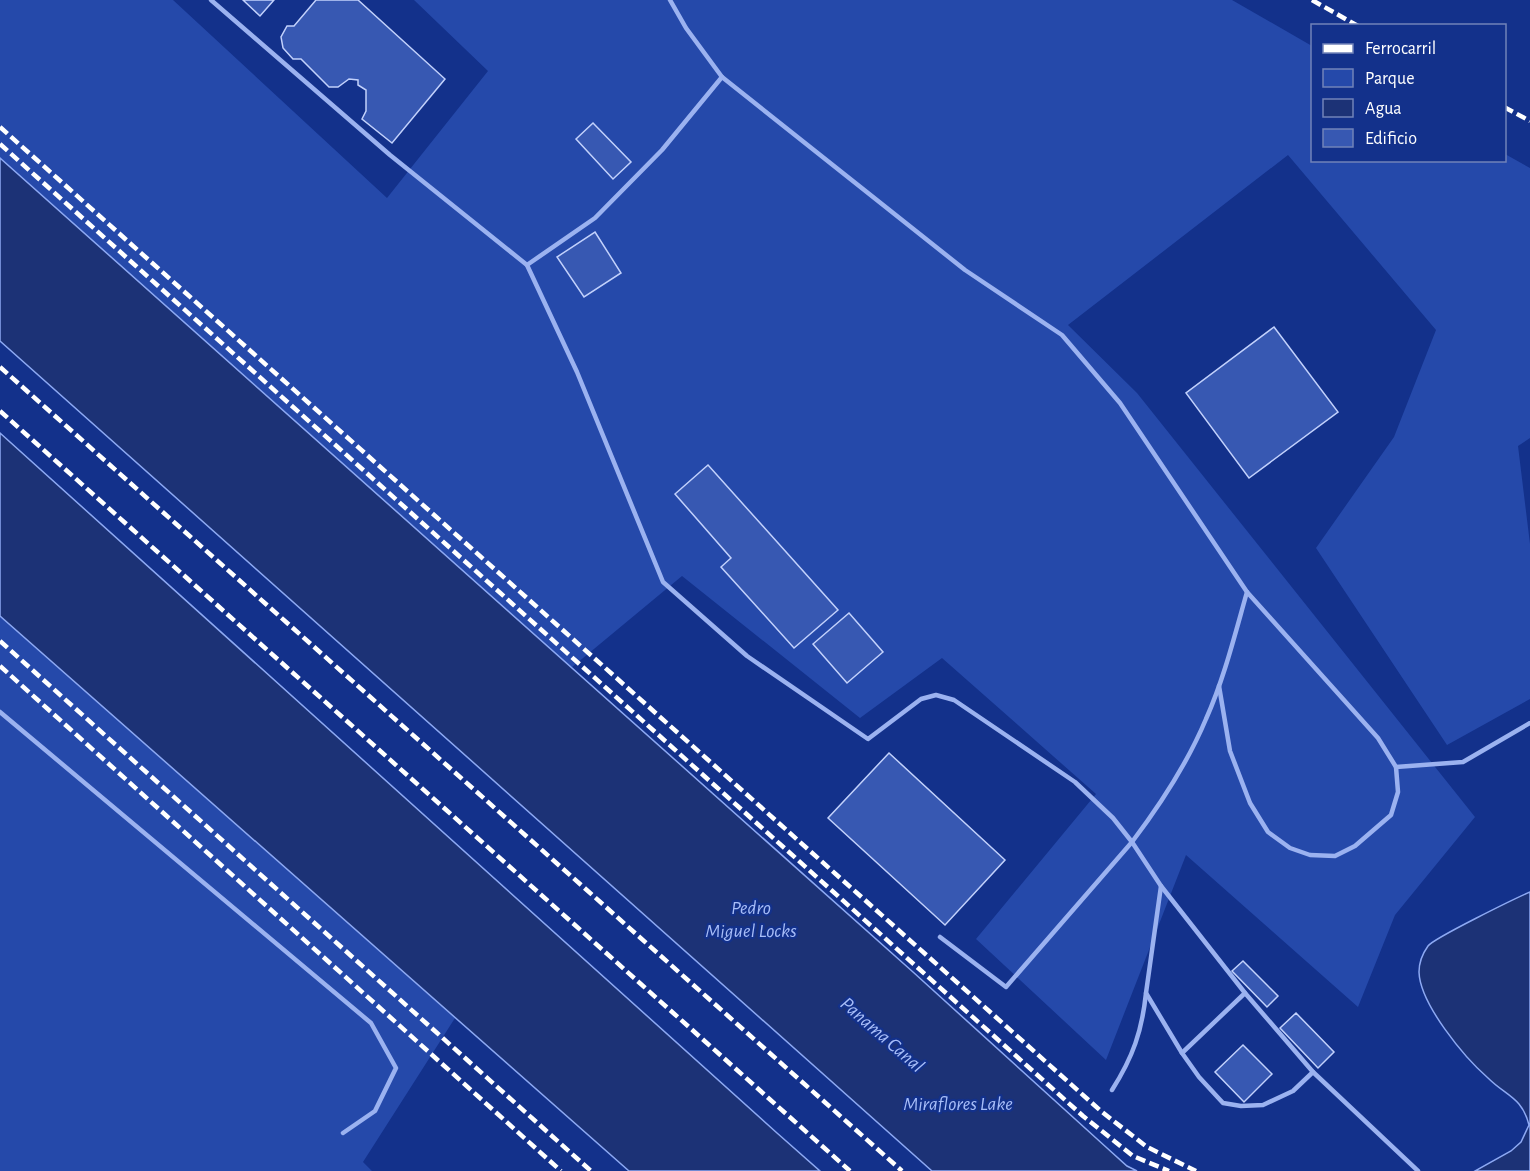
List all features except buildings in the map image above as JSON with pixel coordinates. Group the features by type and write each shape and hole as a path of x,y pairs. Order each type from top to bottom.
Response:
{"lane":[{"path":"211,0 390,155 527,265 577,372 663,582 747,656 868,739 921,699 936,695 954,700 1075,782 1113,818 1161,886 1245,993 1313,1072 1418,1171"},
{"path":"670,0 686,28 722,77 965,270 1062,335 1120,403 1247,592 1378,738 1396,767 1398,792 1391,815 1355,846 1335,856 1310,855 1290,848 1268,832 1250,803 1230,751 1219,686"},
{"path":"527,265 595,218 662,150 722,77"},
{"path":"940,937 1006,987 1150,819 1206,720 1219,686 1247,592"},
{"path":"0,712 371,1023 396,1068 375,1111 343,1133"},
{"path":"1396,767 1463,762 1530,723"},
{"path":"1112,1090 1137,1044 1143,1018 1161,886"},
{"path":"1146,993 1182,1053 1199,1077 1223,1103 1241,1106 1263,1105 1293,1091 1313,1072"},
{"path":"1182,1053 1245,993"}],"green space":[{"path":"0,0 173,0 387,198 488,71 414,0 1232,0 1311,45 1311,162 1506,162 1506,155 1530,168 1530,438 1518,446 1530,544 1530,699 1447,745 1316,548 1394,437 1436,330 1288,155 1068,325 1137,393 1475,817 1395,915 1358,1007 1186,855 1106,1060 976,939 1096,794 942,658 860,718 682,576 571,668 0,158"},
{"path":"0,616 455,1018 363,1162 372,1171 0,1171"}],"water":[{"name":"Pedro Miguel Locks","path":"0,158 913,972 1127,1166 1137,1171 932,1171 0,341"},
{"path":"0,433 820,1171 629,1171 0,616"},
{"path":"1530,892 1530,1171 1475,1171 1511,1151 1521,1142 1529,1125 1518,1103 1478,1069 1445,1029 1421,985 1420,965 1428,946 1444,935"}],"railway":[{"path":"1312,0 1354,24"},
{"path":"1506,108 1530,121"},
{"path":"0,127 1102,1112 1147,1147 1196,1171"},
{"path":"0,144 1083,1116 1133,1156 1169,1171"},
{"path":"0,367 902,1171"},
{"path":"0,411 850,1171"},
{"path":"0,641 591,1171"},
{"path":"0,666 561,1171"}],"water label":[{"name":"Panama Canal","path":"882,1035"},
{"name":"Miraflores Lake","path":"958,1104"}]}
